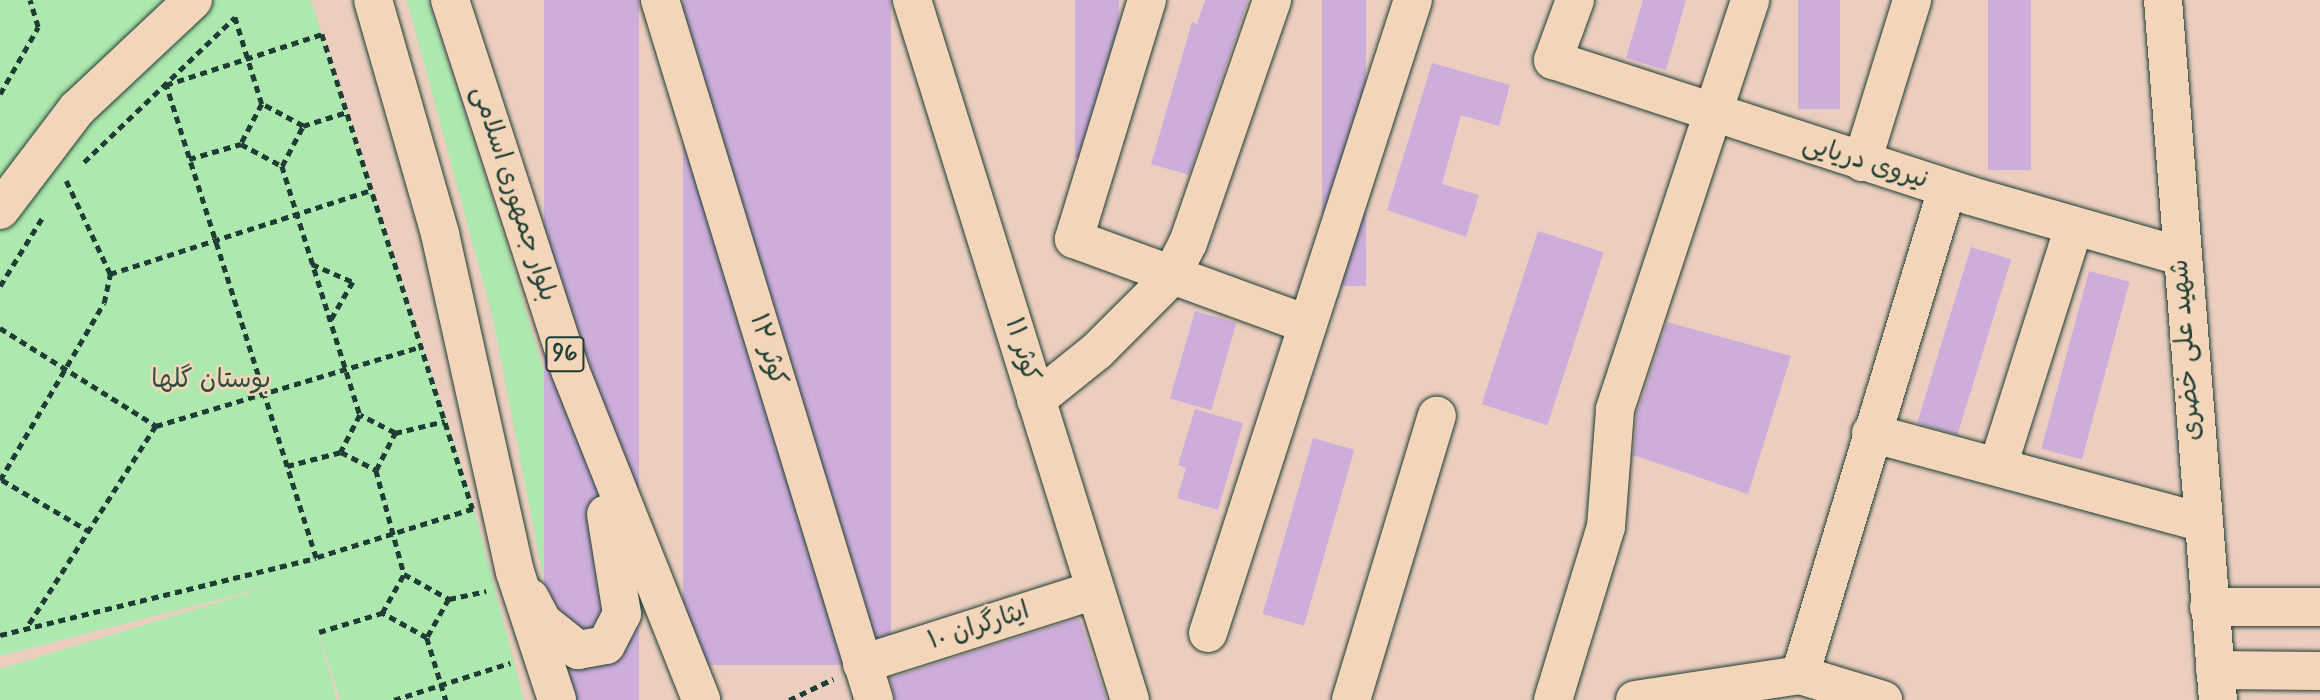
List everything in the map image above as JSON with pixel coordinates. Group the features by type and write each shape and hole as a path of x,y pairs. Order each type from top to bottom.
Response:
{"street":[{"path":"0,210 55,166 77,109 193,0"},
{"path":"373,0 440,234 503,581 557,700"},
{"name":"بلوار جمهوری اسلامی","path":"450,0 570,369 701,700"},
{"name":"کوثر ۱۲","path":"660,0 874,700"},
{"name":"کوثر ۱۱","path":"912,0 1129,700"},
{"path":"1147,0 1074,239 1170,278 1306,324"},
{"path":"1036,400 1097,351 1170,278 1188,243 1272,0"},
{"path":"1208,633 1413,0"},
{"name":"نیروی دریایی","path":"1575,0 1553,60 1711,114 1947,189 2180,256"},
{"path":"1553,700 1606,527 1615,409 1750,0"},
{"path":"1863,162 1912,0"},
{"name":"شهید علی خضری","path":"2163,0 2200,522 2216,685"},
{"path":"1800,675 1871,433 1947,189"},
{"path":"1998,466 2074,227"},
{"path":"503,581 543,622 578,650 606,645 622,614 619,569 570,369"},
{"path":"1351,700 1437,416"},
{"path":"1871,433 2200,522"},
{"name":"ایثارگران ۱۰","path":"862,664 1095,590"},
{"path":"2209,607 2320,607"},
{"path":"2216,685 2320,671"},
{"path":"1635,700 1800,675 1883,700"}],"path":[{"path":"0,94 37,27 30,0"},
{"path":"55,166 235,17 262,104 303,126"},
{"path":"0,635 316,558 473,509 322,34 166,85 316,558"},
{"path":"241,144 262,104"},
{"path":"282,166 303,126 347,112"},
{"path":"189,159 241,144 282,166 360,415 395,433 446,420"},
{"path":"55,166 58,192"},
{"path":"55,166 110,274 104,303 1,480 89,531"},
{"path":"110,274 372,190"},
{"path":"0,286 44,215"},
{"path":"312,264 353,282 330,320"},
{"path":"0,328 156,426"},
{"path":"27,628 156,426 422,346"},
{"path":"341,452 360,415"},
{"path":"319,632 382,613 404,574 376,470 395,433"},
{"path":"286,466 341,452 376,470"},
{"path":"404,574 449,599"},
{"path":"427,638 449,599 503,581"},
{"path":"382,613 427,638 446,700"},
{"path":"394,700 511,663"},
{"path":"789,700 862,664"}],"green space":[{"name":"بوستان گلها","path":"0,0 311,0 469,490 524,700 340,700 315,621 337,700 0,700 0,669 274,585 0,656"},
{"path":"407,0 428,0 508,248 604,582 591,617 565,620 546,592 493,319"}],"building":[{"path":"544,0 639,0 639,700 544,700"},
{"path":"683,0 891,0 891,665 683,665"},
{"path":"1075,0 1119,0 1119,158 1075,158"},
{"path":"1205,0 1248,0 1189,175 1151,164 1192,22 1197,24"},
{"path":"1322,0 1366,0 1366,286 1322,286"},
{"path":"1643,0 1686,0 1666,70 1626,58"},
{"path":"1798,0 1840,0 1840,109 1798,109"},
{"path":"1988,0 2031,0 2031,170 1988,170"},
{"path":"1432,63 1510,85 1499,126 1461,115 1442,184 1479,195 1466,237 1387,210"},
{"path":"1538,231 1604,252 1547,425 1482,404"},
{"path":"1971,247 2011,259 1957,435 1917,423"},
{"path":"2089,271 2130,282 2082,460 2041,449"},
{"path":"1195,311 1236,323 1211,410 1170,398"},
{"path":"1667,322 1791,356 1748,494 1633,455 1637,413"},
{"path":"1195,409 1243,423 1218,510 1177,498 1186,468 1178,465"},
{"path":"1313,438 1354,450 1304,626 1263,614"},
{"path":"1079,618 1107,700 895,700 890,678"}]}
